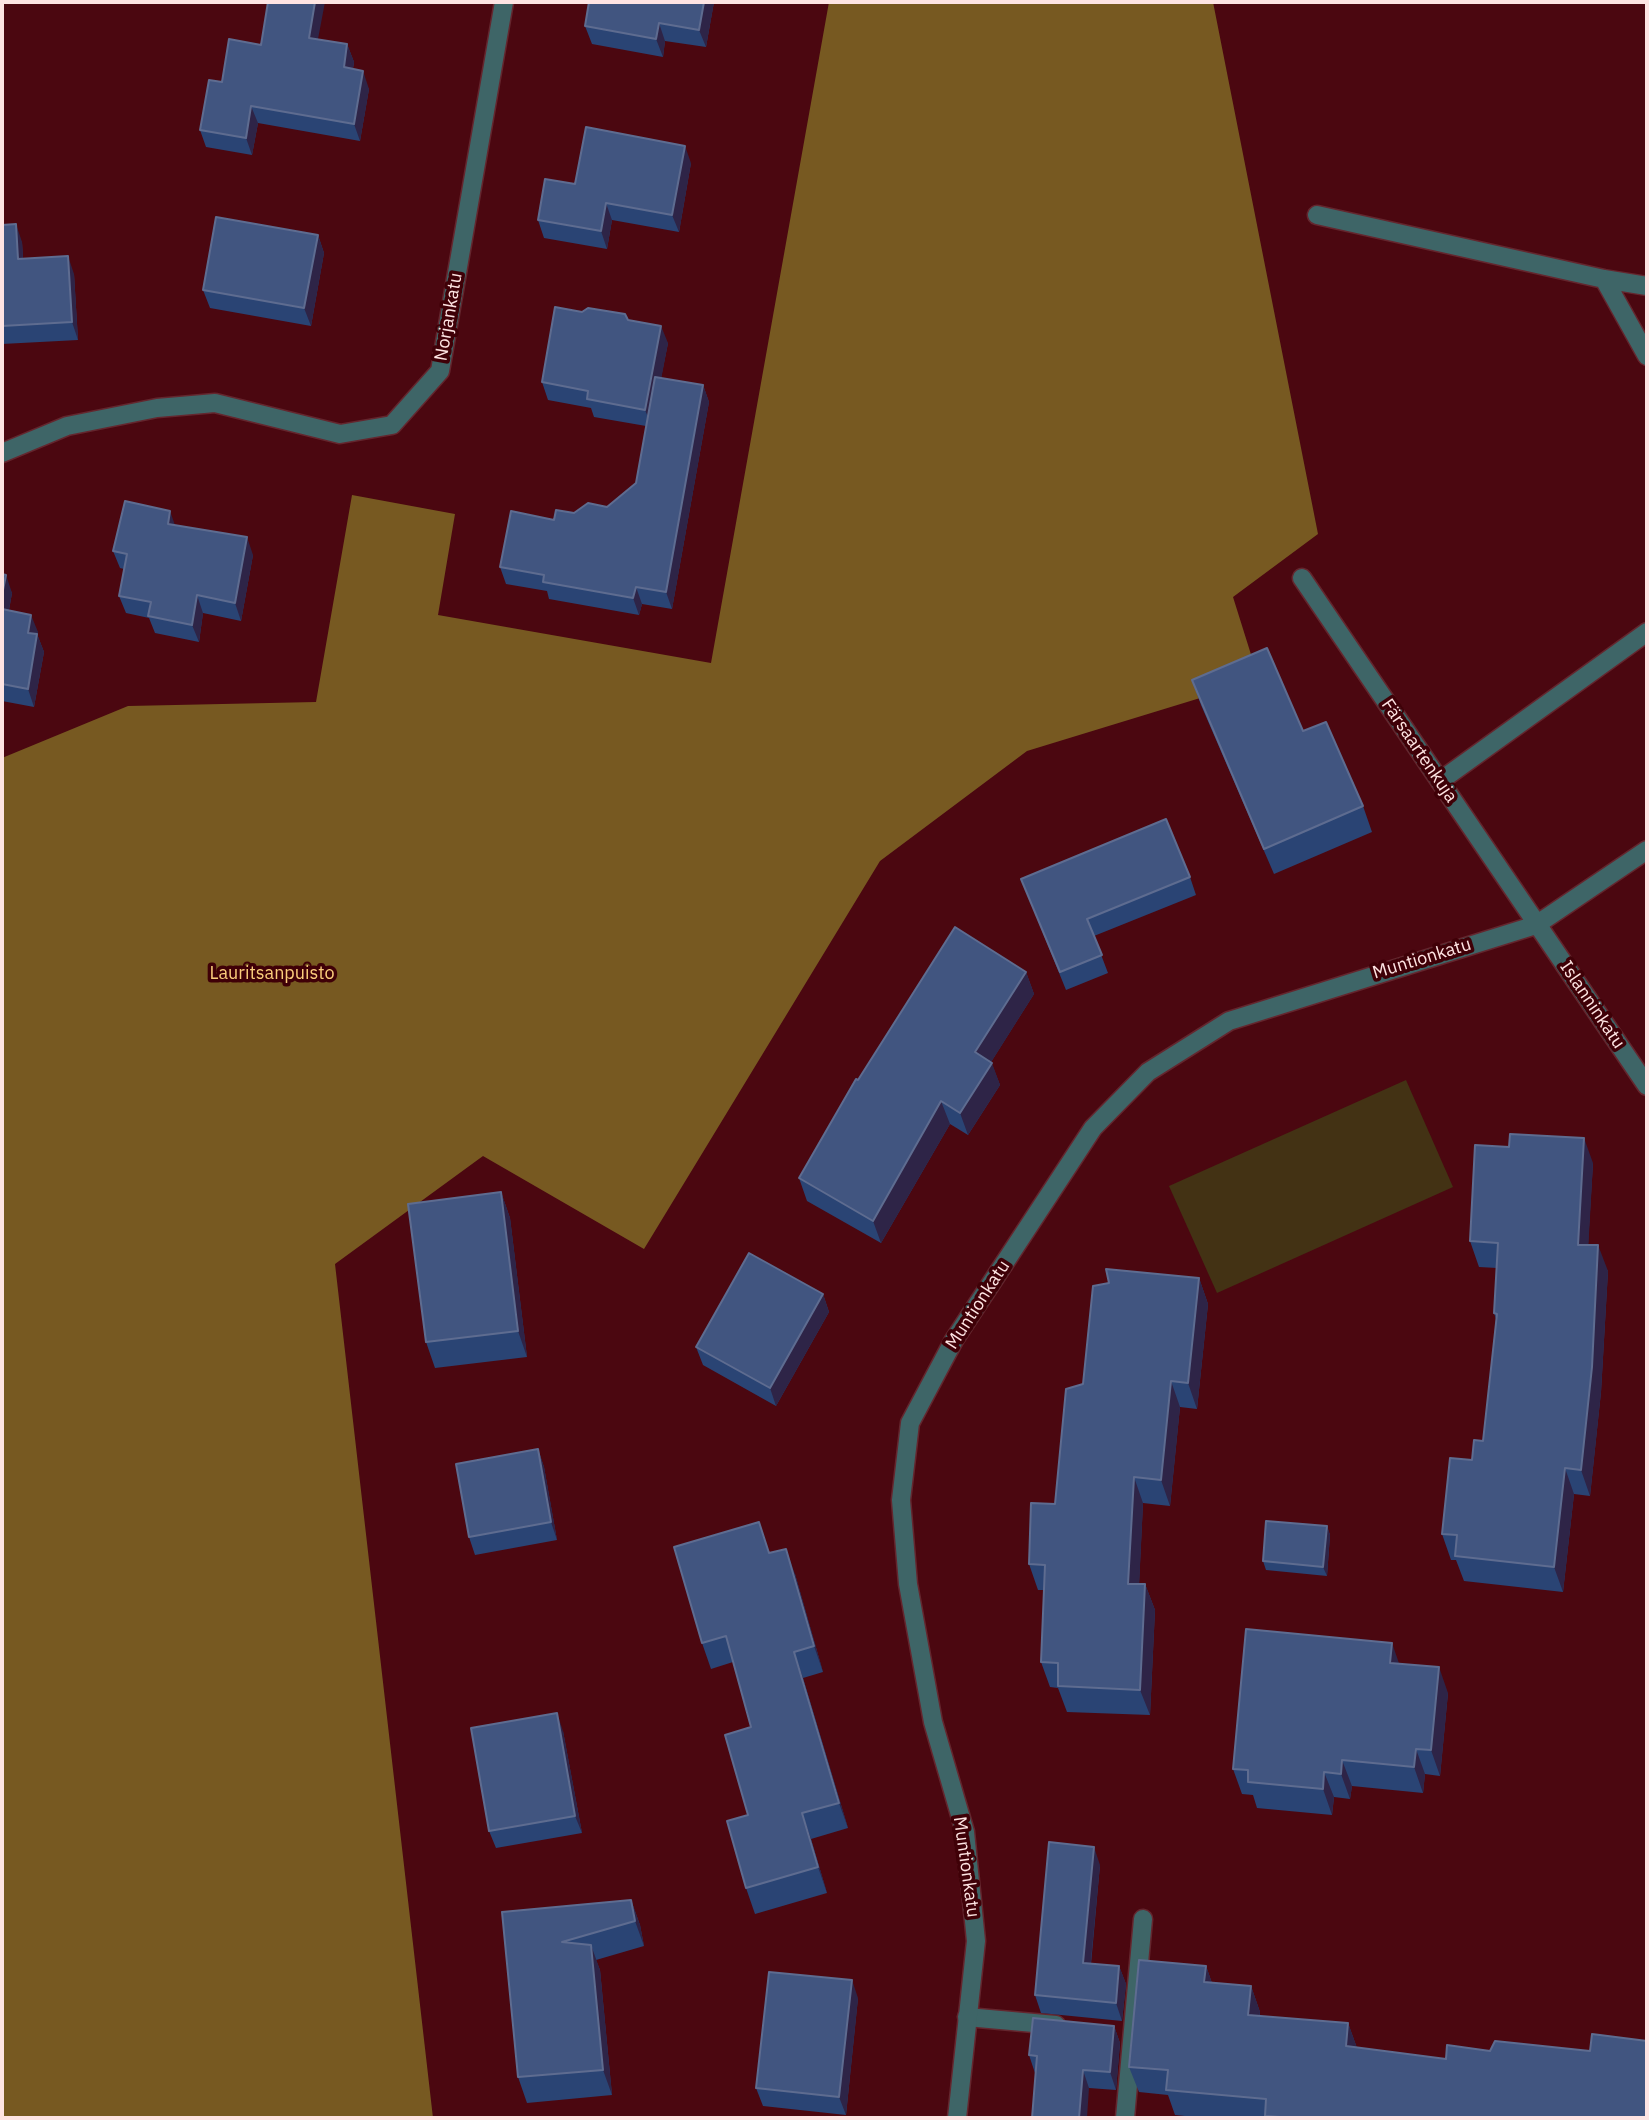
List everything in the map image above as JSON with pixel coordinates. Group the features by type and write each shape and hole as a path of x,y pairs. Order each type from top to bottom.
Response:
{"street":[{"name":"Norjankatu","path":"2,453 67,426 157,408 215,402 340,434 392,425 440,371 505,2"},
{"path":"1317,215 1604,279 1647,286"},
{"path":"1604,279 1647,356"},
{"name":"Färsaartenkuja","path":"1302,578 1536,925"},
{"path":"1440,781 1647,632"},
{"name":"Muntionkatu","path":"957,2118 976,1941 965,1832 933,1721 908,1584 901,1500 910,1423 954,1340 1093,1128 1148,1072 1229,1021 1536,925 1647,850"},
{"name":"Islanninkatu","path":"1536,925 1647,1086"},
{"path":"1125,2118 1126,2033 1143,1919"},
{"path":"967,2017 1068,2027"}],"shaded area":[{"path":"1406,1080 1453,1187 1217,1293 1169,1186"}],"green space":[{"name":"Lauritsanpuisto","path":"829,2 1213,2 1318,534 1233,597 1259,680 1027,751 880,861 644,1249 483,1156 335,1264 433,2118 2,2118 2,758 128,706 316,702 352,495 455,514 438,615 711,663"}],"building":[{"path":"268,2 315,2 309,38 347,44 344,67 363,71 354,124 251,106 246,138 200,130 209,80 222,82 229,39 261,45"},
{"path":"589,2 704,2 699,30 659,23 656,39 585,26"},
{"path":"586,127 685,146 672,215 606,203 601,231 538,220 545,179 575,184"},
{"path":"216,217 318,235 304,308 203,290"},
{"path":"16,224 18,259 68,256 72,322 2,326 2,225"},
{"path":"555,307 582,312 588,308 625,314 628,320 661,326 645,410 587,399 588,391 542,382"},
{"path":"655,377 703,385 666,592 636,587 633,598 543,582 544,575 500,567 511,511 554,520 556,510 574,513 588,503 607,507 636,483"},
{"path":"125,501 170,511 168,524 247,537 235,603 197,595 192,625 148,616 151,602 119,596 127,554 113,551"},
{"path":"2,574 6,575 2,595"},
{"path":"2,609 31,615 28,633 37,634 28,689 2,684"},
{"path":"1267,648 1303,731 1326,722 1363,806 1264,849 1192,680"},
{"path":"1166,819 1190,877 1087,919 1102,955 1060,972 1021,879"},
{"path":"955,927 1026,972 975,1052 992,1063 960,1113 941,1101 873,1221 799,1178 856,1079 858,1080"},
{"path":"1510,1134 1584,1138 1578,1245 1598,1245 1592,1367 1581,1470 1565,1468 1554,1567 1455,1556 1457,1535 1442,1534 1450,1458 1472,1460 1474,1440 1483,1441 1497,1314 1494,1313 1498,1243 1470,1241 1475,1145 1509,1147"},
{"path":"501,1192 518,1331 426,1342 408,1204"},
{"path":"749,1253 823,1294 770,1388 696,1347"},
{"path":"1106,1269 1199,1278 1188,1383 1171,1381 1161,1480 1134,1477 1128,1584 1145,1584 1140,1690 1058,1686 1058,1663 1041,1662 1045,1565 1029,1564 1031,1503 1055,1504 1066,1389 1083,1384 1093,1286 1109,1283"},
{"path":"538,1449 551,1522 469,1537 456,1464"},
{"path":"1266,1521 1327,1526 1323,1567 1263,1561"},
{"path":"759,1522 769,1553 786,1549 814,1646 794,1652 839,1803 802,1813 818,1867 746,1888 727,1821 748,1815 725,1735 751,1727 726,1636 702,1643 674,1547"},
{"path":"1246,1629 1392,1643 1390,1663 1439,1667 1431,1750 1416,1749 1414,1767 1342,1760 1341,1774 1324,1772 1323,1789 1248,1782 1248,1770 1233,1769"},
{"path":"557,1713 575,1816 489,1831 471,1728"},
{"path":"1049,1842 1094,1847 1083,1963 1119,1966 1116,2003 1035,1995"},
{"path":"631,1900 635,1921 562,1942 591,1945 603,2070 518,2077 502,1912"},
{"path":"1139,1960 1206,1966 1204,1982 1251,1986 1248,2015 1348,2023 1346,2046 1446,2059 1447,2045 1490,2051 1495,2041 1590,2051 1592,2034 1647,2041 1647,2118 1295,2118 1265,2116 1266,2099 1166,2090 1168,2070 1129,2067"},
{"path":"769,1972 852,1980 839,2097 756,2088"},
{"path":"1033,2018 1114,2026 1110,2072 1083,2070 1079,2118 1032,2118 1037,2056 1029,2055"}]}
